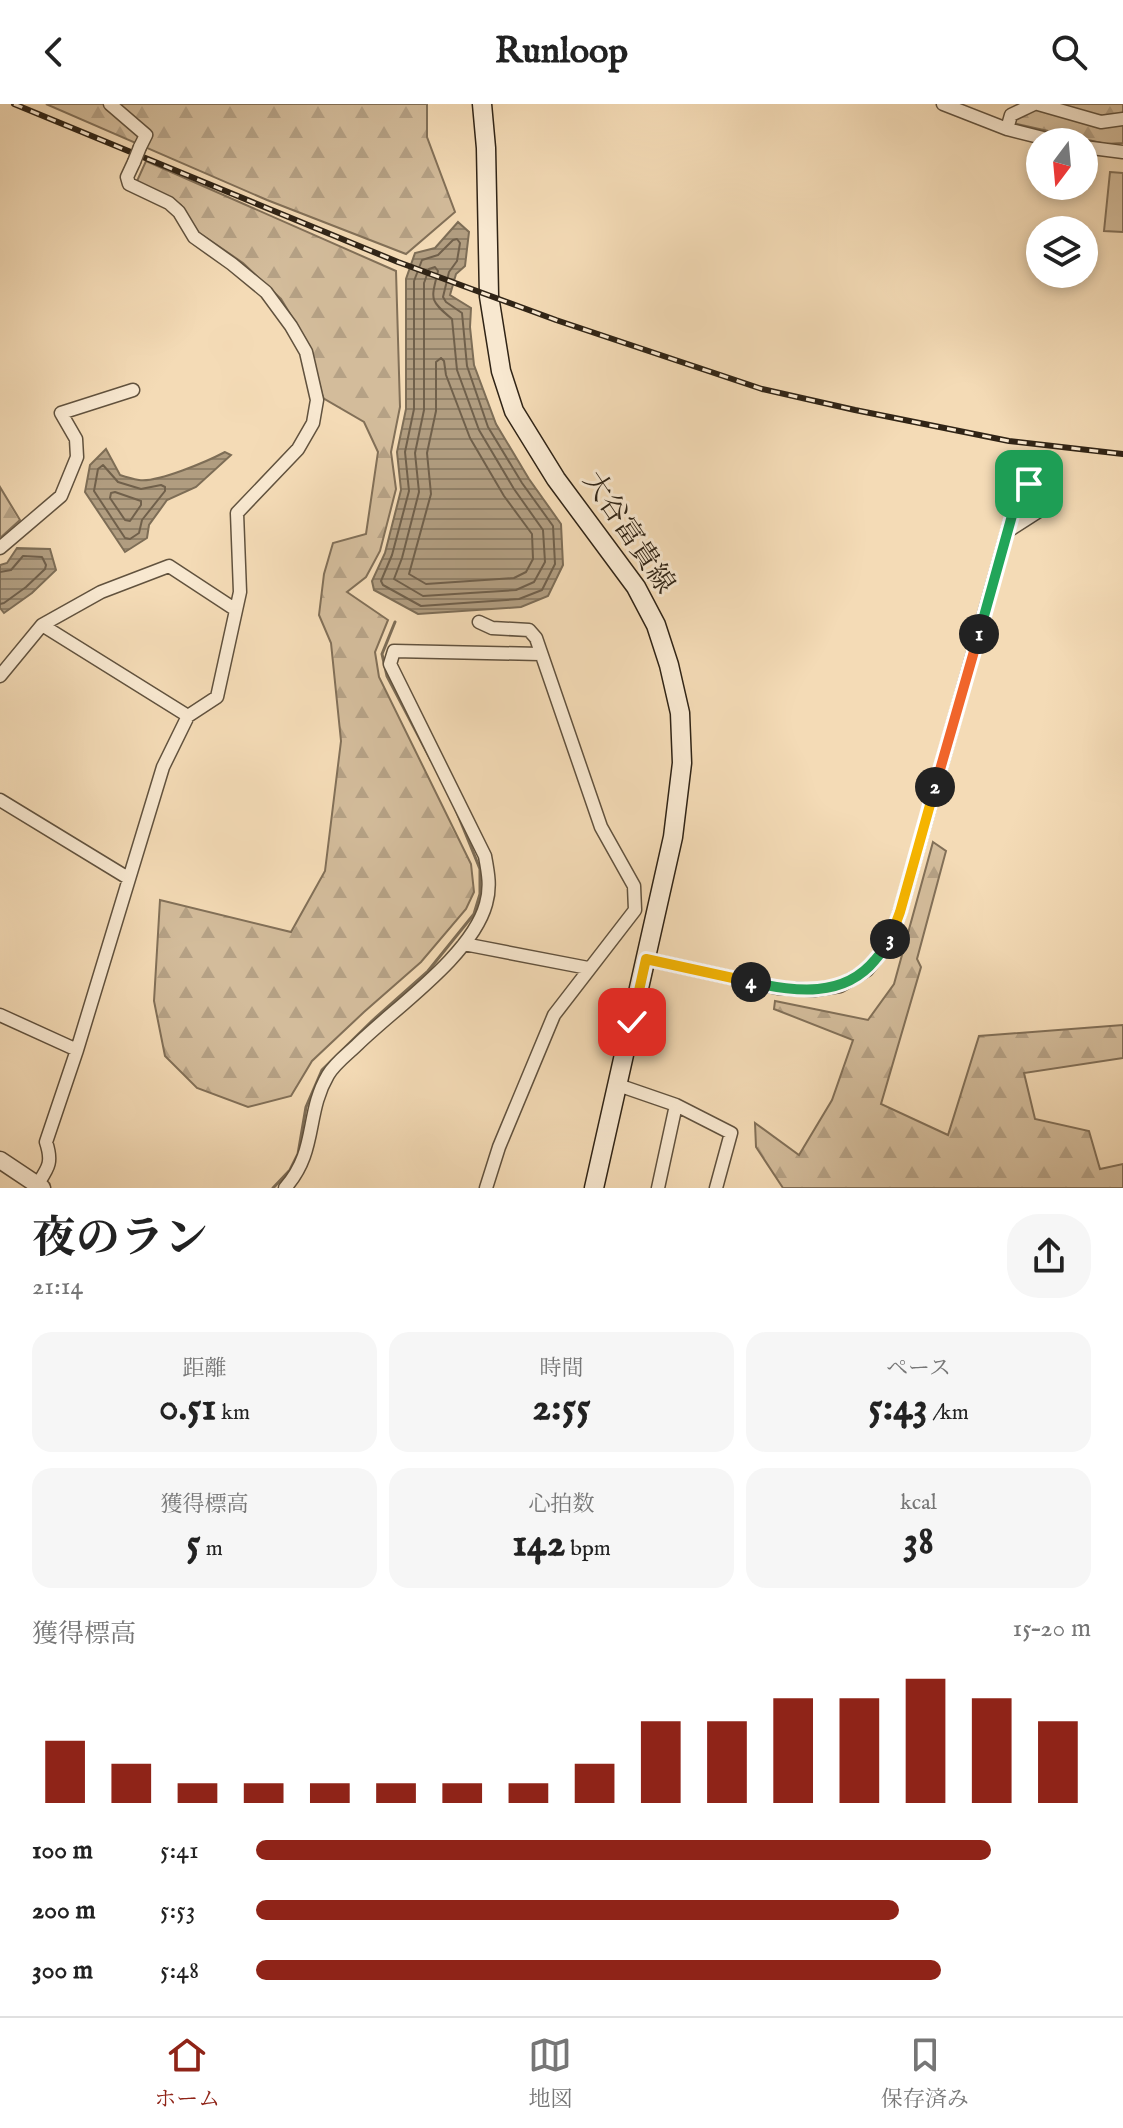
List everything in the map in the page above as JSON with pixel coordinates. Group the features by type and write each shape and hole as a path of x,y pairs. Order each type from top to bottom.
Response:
{"main road":[{"name":"大谷富貴線","path":"482,104 489,296 501,371 514,411 556,479 636,587 656,625 680,713 682,763 673,837 594,1188"}],"street":[{"path":"0,1160 39,1186 48,1169 51,1156 46,1142 163,767 188,716 217,697 240,592 237,513 298,449 313,423 317,400 306,352 266,292 194,237 179,212 169,203 129,184 127,177 146,135 110,104"},
{"path":"943,104 1026,134"},
{"path":"1007,129 1011,115 1036,104 1101,122 1123,119"},
{"path":"1098,149 1123,152"},
{"path":"0,548 61,496 77,457 76,439 61,413 133,390"},
{"path":"646,959 778,988 814,990 840,986 867,970 888,944 900,912 1008,531"},
{"path":"0,676 42,625 101,592 169,566 236,610"},
{"path":"479,622 492,628 529,630 536,638 601,827 634,886 635,910 554,1015 499,1147 486,1188"},
{"path":"42,625 188,716"},
{"path":"285,1188 304,1161 319,1094 330,1072 377,1025 434,976 464,944 486,906 490,881 485,856 390,664 394,651 540,654"},
{"path":"0,800 128,878"},
{"path":"464,944 588,968"},
{"path":"0,1015 77,1050"},
{"path":"618,1085 676,1105 731,1133 716,1188"},
{"path":"658,1188 676,1105"}],"green space":[{"path":"46,104 427,104 427,137 455,212 406,254 267,200"},
{"path":"1031,104 1123,104 1123,143 1098,142 1098,128 1034,128 1012,123"},
{"path":"146,161 396,271 400,407 391,452 396,489 380,551 366,577 347,592 388,620 375,652 379,677 471,864 474,892 466,909 421,962 312,1061 291,1096 248,1107 197,1088 165,1056 154,1001 160,900 291,932 325,871 341,741 331,643 319,615 324,574 333,543 366,534 378,452 364,422 323,398 310,347 281,299 243,263 198,232 181,205 137,181"},
{"path":"1110,172 1123,173 1123,232 1104,231"},
{"path":"0,487 20,520 0,538"},
{"path":"933,842 946,851 917,959 921,967 881,1104 948,1135 979,1036 1123,1025 1123,1058 1024,1073 1035,1119 1089,1131 1100,1169 1123,1164 1123,1188 783,1188 756,1147 755,1123 799,1155 832,1100 853,1040 774,1009 775,1001 868,1020 894,984"}],"water":[{"path":"458,222 469,232 465,266 456,274 450,295 471,308 474,365 496,424 561,524 563,565 548,596 521,607 418,614 374,590 372,581 385,553 401,490 397,452 406,409 406,279 415,253 435,248"},
{"path":"106,449 120,475 139,480 170,475 225,452 231,455 196,487 167,500 149,525 147,538 125,552 85,492 90,465"},
{"path":"17,548 50,549 56,570 32,593 4,613 0,608 0,565 7,563"}],"waterway":[{"path":"395,622 382,654 387,676 431,760"},
{"path":"273,1188 290,1170 298,1154 306,1107 322,1070 428,971 474,914 480,894 480,869 456,810"}],"railway":[{"path":"14,104 398,262 556,320 762,389 1009,441 1123,454"}],"route":[{"path":"632,1022 646,959 778,988 814,990 840,986 867,970 888,944 900,912 1018,494 1029,484"}]}
